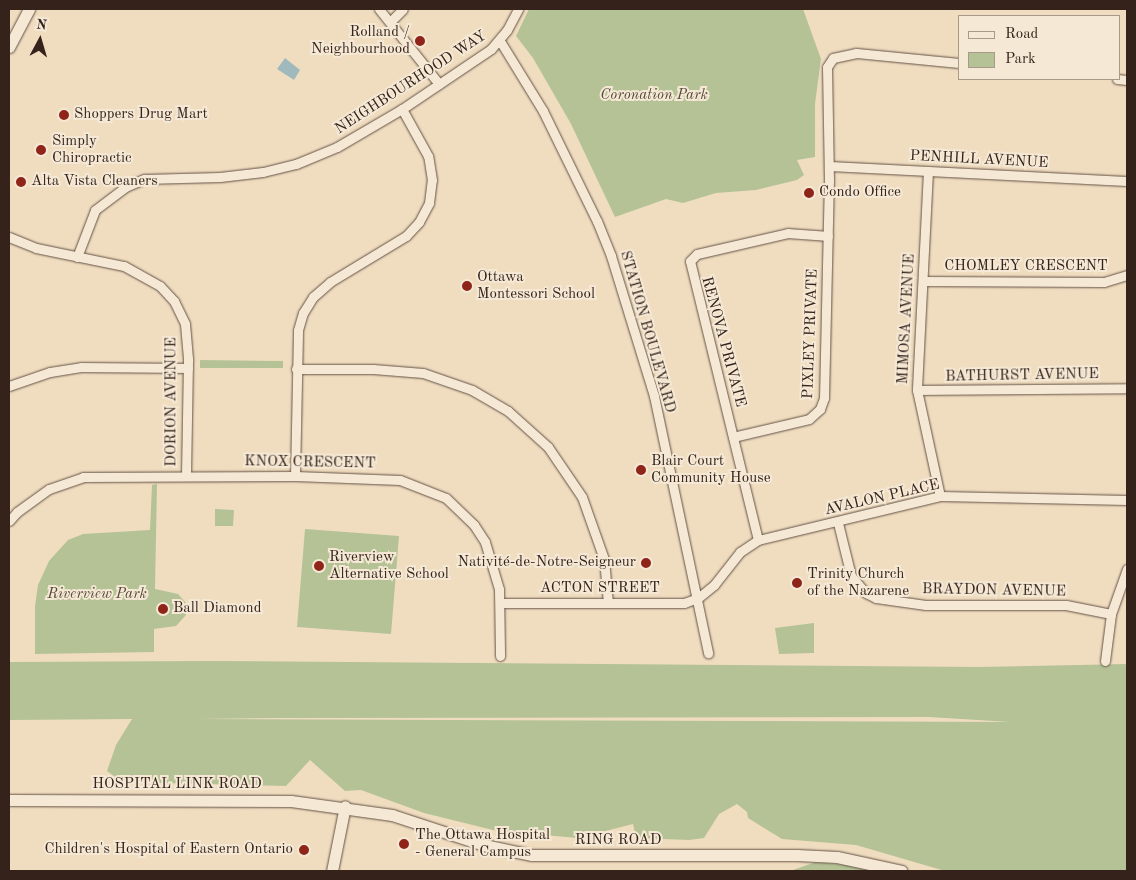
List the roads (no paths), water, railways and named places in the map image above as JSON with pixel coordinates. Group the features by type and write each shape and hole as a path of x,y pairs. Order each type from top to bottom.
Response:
{"street":[{"path":"9,47 29,9"},
{"path":"379,9 439,84"},
{"path":"390,22 404,9"},
{"name":"NEIGHBOURHOOD WAY","path":"77,257 95,210 125,186 144,179 220,178 263,172 296,164 337,147 402,109 500,41 518,9"},
{"name":"STATION BOULEVARD","path":"500,41 547,120 612,256 654,396 698,598 708,653"},
{"name":"PIXLEY PRIVATE","path":"733,437 809,419 820,410 824,398 829,166 826,74 833,58 856,53 958,63"},
{"path":"295,476 296,369 298,330 302,313 313,297 330,282 406,236 425,213 432,191 431,167 421,141 402,109"},
{"name":"PENHILL AVENUE","path":"829,166 1127,181"},
{"name":"MIMOSA AVENUE","path":"928,171 917,390 940,496"},
{"name":"RENOVA PRIVATE","path":"758,540 690,261 697,254 788,233 828,236"},
{"name":"DORION AVENUE","path":"9,238 77,257 124,266 160,286 182,314 188,368 186,475"},
{"name":"CHOMLEY CRESCENT","path":"923,281 1104,282 1127,275"},
{"path":"9,386 50,372 81,367 188,368"},
{"path":"296,369 373,369 423,374 472,390 508,410 548,447 582,497 604,559 608,603"},
{"name":"BATHURST AVENUE","path":"917,390 1127,388"},
{"name":"KNOX CRESCENT","path":"9,522 17,512 49,489 83,478 186,475 387,477 414,483 446,498 474,525 485,542 497,574 501,603 500,656"},
{"name":"AVALON PLACE","path":"698,598 714,585 740,552 758,540 940,496 1127,500"},
{"name":"BRAYDON AVENUE","path":"838,522 851,576 866,593 876,598 926,605 1066,605 1111,614"},
{"path":"1105,662 1111,614 1127,569"},
{"name":"ACTON STREET","path":"501,603 684,603 698,598"},
{"name":"HOSPITAL LINK ROAD","path":"9,800 291,801 345,806"},
{"path":"332,871 345,806"},
{"name":"RING ROAD","path":"345,806 392,815 484,845 532,855 797,855 837,857 902,871"}],"water":[{"path":"285,58 300,70 294,80 277,69"}],"place":[{"name":"Rolland / Neighbourhood","path":"420,41"},
{"name":"Shoppers Drug Mart","path":"64,115"},
{"name":"Simply Chiropractic","path":"41,150"},
{"name":"Alta Vista Cleaners","path":"21,182"},
{"name":"Condo Office","path":"809,193"},
{"name":"Ottawa Montessori School","path":"467,286"},
{"name":"Blair Court Community House","path":"641,470"},
{"name":"Nativité-de-Notre-Seigneur","path":"646,563"},
{"name":"Riverview Alternative School","path":"319,566"},
{"name":"Trinity Church of the Nazarene","path":"797,583"},
{"name":"Ball Diamond","path":"163,609"},
{"name":"The Ottawa Hospital - General Campus","path":"404,844"},
{"name":"Children's Hospital of Eastern Ontario","path":"304,850"}],"park label":[{"name":"Coronation Park","path":"654,96"},
{"name":"Riverview Park","path":"97,595"}]}
